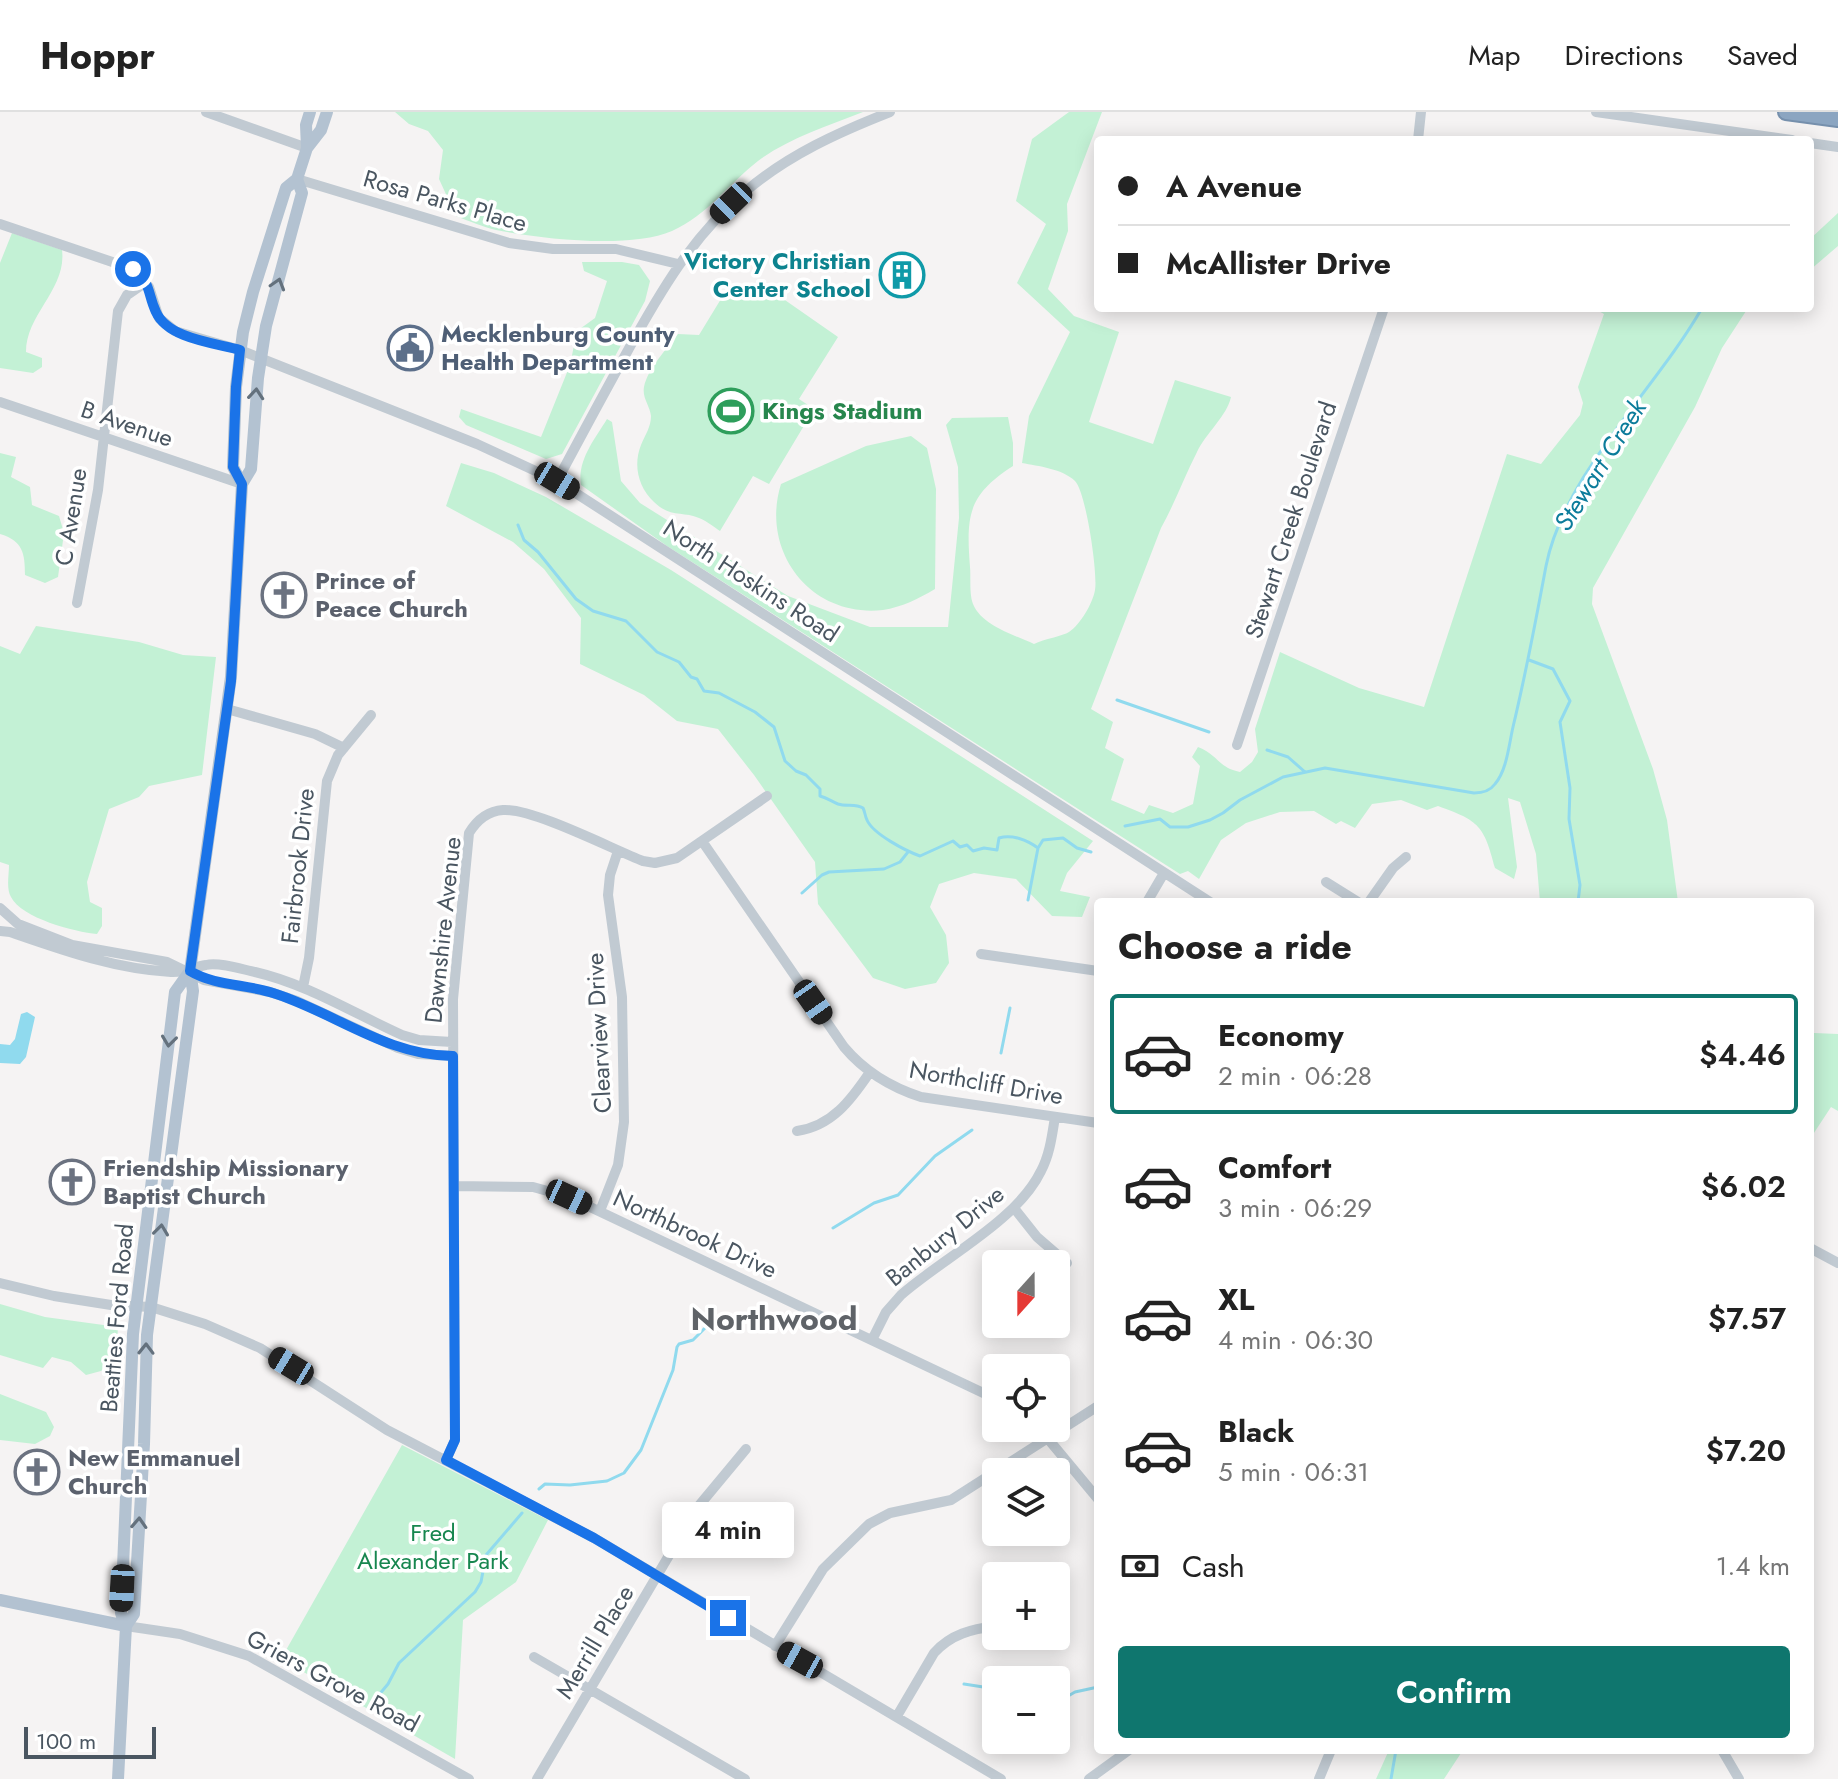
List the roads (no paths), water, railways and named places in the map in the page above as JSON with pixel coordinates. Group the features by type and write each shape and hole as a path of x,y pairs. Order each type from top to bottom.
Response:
{"highway":[{"path":"1786,112 1838,119"}],"main road":[{"name":"Beatties Ford Road","path":"307,148 306,125 310,112"},
{"name":"Beatties Ford Road","path":"242,484 233,467 236,387 240,350 253,292 286,188 297,179 307,148 321,130 327,112"},
{"name":"Beatties Ford Road","path":"118,1779 126,1626 134,1614 144,1444 147,1335 144,1307 175,992 190,971 227,709 237,603 242,484 251,469 260,360 269,312 302,193 297,179"},
{"path":"0,1600 126,1626"}],"street":[{"path":"206,112 307,148"},
{"path":"557,481 658,296 678,264 717,217 760,179 819,143 890,112"},
{"path":"1418,136 1421,112"},
{"path":"1596,112 1764,136"},
{"path":"1814,144 1838,147"},
{"name":"Rosa Parks Place","path":"297,179 509,243 553,249 616,249 678,264"},
{"path":"0,224 128,267 146,282"},
{"name":"North Hoskins Road","path":"146,282 156,312 169,327 240,350 477,444 557,481 1204,898"},
{"name":"C Avenue","path":"77,603 98,490 118,311 127,295 146,282"},
{"name":"Stewart Creek Boulevard","path":"1237,745 1383,312"},
{"name":"B Avenue","path":"0,402 242,484"},
{"path":"227,709 315,734 344,748"},
{"name":"Fairbrook Drive","path":"303,987 309,958 327,781 334,761 371,715"},
{"name":"Dawnshire Avenue","path":"446,1460 455,1440 454,970 466,843 474,825 497,811 514,810 643,861 666,861 702,841 767,796"},
{"name":"Northcliff Drive","path":"702,841 844,1047 870,1072 895,1087 921,1097 1094,1122"},
{"name":"Clearview Drive","path":"600,1211 618,1165 624,1122 622,997 608,895 610,875 618,851"},
{"path":"1372,898 1393,868 1406,857"},
{"path":"1149,898 1164,873"},
{"path":"1326,882 1352,898"},
{"path":"0,911 18,924 56,939 87,948 167,962 204,980 241,985 282,996 398,1048 418,1054 453,1056"},
{"path":"0,931 85,958 172,973 190,971 208,964 286,981 419,1040 452,1042"},
{"path":"981,954 1094,970"},
{"path":"282,996 286,981"},
{"path":"349,1025 355,1013"},
{"path":"797,1131 826,1122 845,1105 870,1072"},
{"name":"Banbury Drive","path":"872,1340 886,1312 901,1295 1014,1208 1040,1174 1049,1150 1055,1117"},
{"name":"Northbrook Drive","path":"454,1186 533,1187 561,1193 982,1392"},
{"path":"1014,1208 1037,1237 1052,1250"},
{"path":"1814,1250 1838,1263"},
{"path":"0,1283 54,1296 144,1307 219,1330 260,1348 387,1430 594,1538 1001,1779"},
{"path":"1070,1424 1094,1409"},
{"path":"775,1646 823,1569 869,1524 890,1513 951,1500 1042,1442"},
{"path":"1051,1442 1094,1494"},
{"name":"Merrill Place","path":"537,1779 697,1508 746,1449"},
{"name":"Griers Grove Road","path":"126,1626 180,1634 249,1656 469,1779"},
{"path":"897,1716 942,1644 964,1632 982,1629"},
{"path":"534,1657 745,1779"},
{"path":"1089,1779 1123,1754"},
{"path":"1319,1779 1329,1754"},
{"path":"1724,1754 1739,1779"}],"water":[{"path":"27,1012 35,1017 26,1057 20,1064 0,1063 0,1044 10,1045 15,1039 21,1014"}],"waterway":[{"path":"1125,826 1160,819 1170,827 1188,827 1210,820 1283,777 1325,768 1474,793 1493,786 1507,757 1546,566 1556,532 1591,465 1700,312"},
{"path":"518,525 524,540 538,552 576,599 593,611 626,621 657,652 679,662 691,677 697,679 704,691 719,693 755,712 774,727 785,761 806,775 820,789 820,796 838,804 863,808 870,825 890,841 920,856 953,841 960,847 967,845 973,851 984,848 997,850 999,838 1004,837 1019,838 1038,848"},
{"name":"Stewart Creek","path":"1529,660 1553,669 1570,701 1560,722 1570,788 1569,819 1580,885 1578,898"},
{"path":"1117,700 1209,732"},
{"path":"1267,750 1288,757 1305,772"},
{"path":"1028,900 1038,848 1043,840 1063,838 1077,848 1091,852"},
{"path":"802,893 829,872 884,869 900,862 908,852"},
{"path":"1001,1053 1010,1008"},
{"path":"833,1228 874,1203 898,1195 935,1156 972,1130"},
{"path":"539,1489 545,1484 607,1481 624,1473 641,1450 673,1370 677,1347 693,1340 707,1326"},
{"path":"373,1702 388,1684 399,1663 475,1592 481,1582 486,1555 522,1513"},
{"path":"964,1684 982,1687"},
{"path":"1070,1695 1094,1688"},
{"name":"Stewart Creek","path":"1391,1779 1395,1754"}],"place":[{"name":"Victory Christian Center School","path":"902,275"},
{"name":"Mecklenburg County Health Department","path":"410,348"},
{"name":"Kings Stadium","path":"731,411"},
{"name":"Prince of Peace Church","path":"284,595"},
{"name":"Friendship Missionary Baptist Church","path":"72,1182"},
{"name":"New Emmanuel Church","path":"37,1472"}],"district":[{"name":"Northwood","path":"774,1319"}],"park label":[{"name":"Fred Alexander Park","path":"433,1547"}]}
